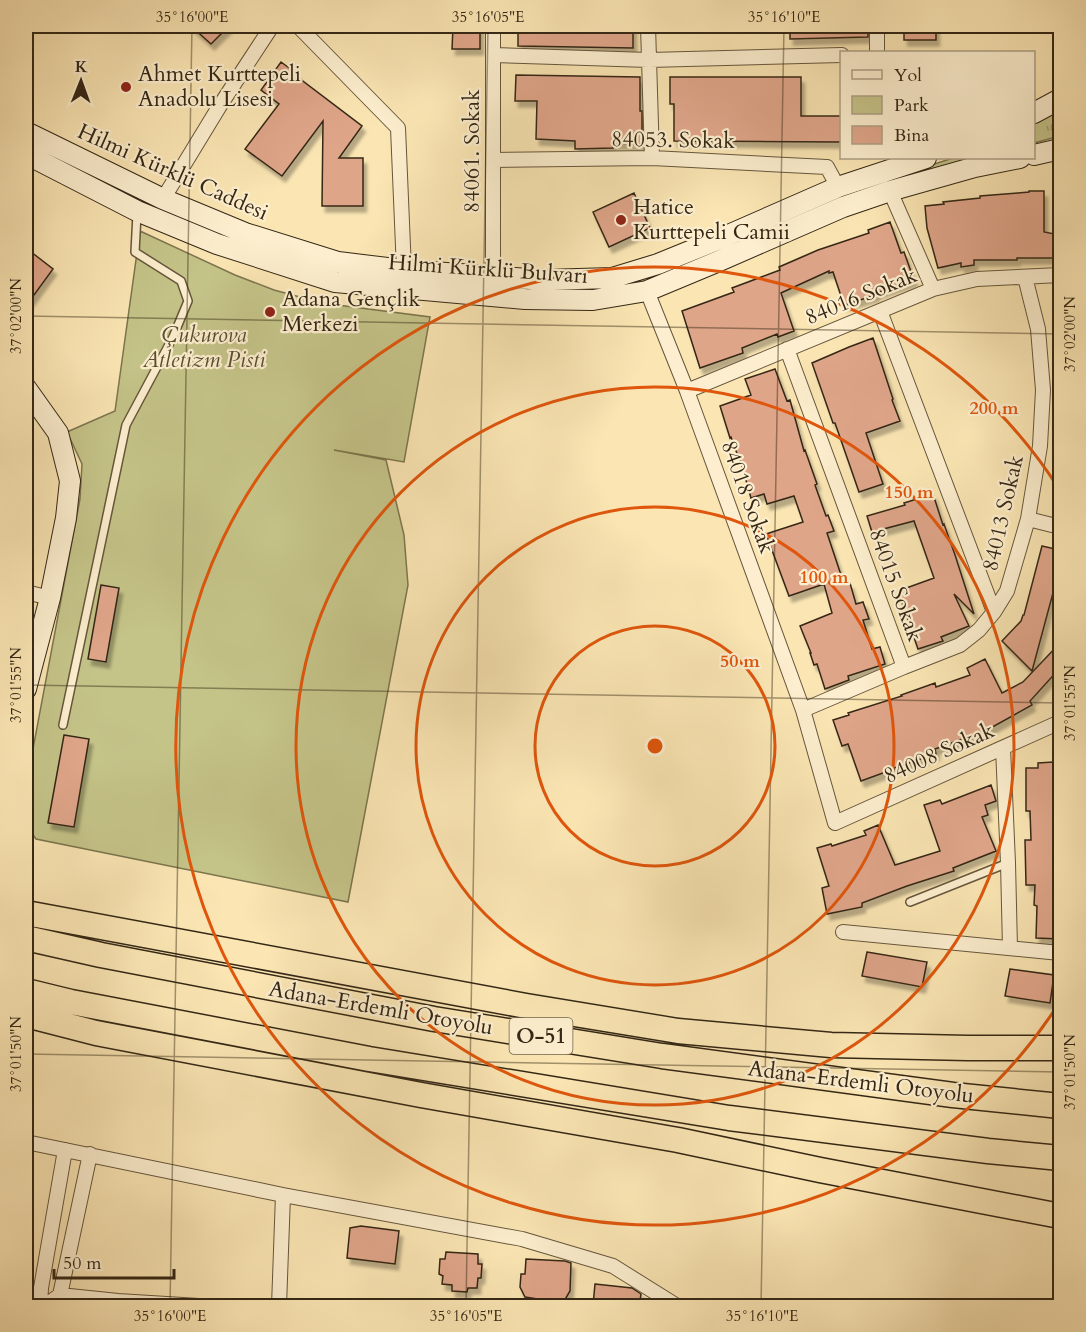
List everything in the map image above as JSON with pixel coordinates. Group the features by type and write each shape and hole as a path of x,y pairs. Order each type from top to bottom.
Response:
{"highway":[{"path":"26,913 526,1006 678,1031 831,1045 1060,1048"},
{"name":"Adana-Erdemli Otoyolu","path":"26,938 112,957 422,1016 662,1056 953,1095 1060,1106"},
{"name":"O-51","path":"26,991 71,1002 369,1059 718,1116 988,1151 1060,1158"},
{"path":"26,1015 96,1033 421,1095 678,1140 1060,1216"}],"main road":[{"path":"1035,112 1060,99"},
{"name":"Hilmi Kürklü Caddesi","path":"26,132 163,199 245,233 338,262 404,270 544,280 612,278 658,264 838,187 923,159"},
{"path":"1035,155 1060,149"},
{"name":"Hilmi Kürklü Bulvarı","path":"26,154 137,211 217,244 335,282 525,299 593,300 646,291 843,207 890,191 975,167 1015,159"},
{"path":"26,388 58,434 70,481 66,518 50,598 26,689"}],"street":[{"path":"163,199 272,26"},
{"path":"298,26 398,129 404,270"},
{"name":"84061. Sokak","path":"493,26 493,277"},
{"path":"648,26 652,158"},
{"path":"877,26 877,51"},
{"path":"493,56 649,60 840,56"},
{"name":"84053. Sokak","path":"494,160 652,158 827,166 838,187"},
{"path":"890,191 933,289"},
{"name":"84016 Sokak","path":"687,391 933,289 977,279 1060,275"},
{"name":"84013 Sokak","path":"803,710 960,645 979,630 1007,591 1028,519 1040,446 1043,390 1038,329 1025,277"},
{"name":"84018 Sokak","path":"646,291 687,391 803,710 835,823"},
{"path":"880,311 994,612"},
{"name":"84015 Sokak","path":"787,349 904,667"},
{"path":"1028,519 1060,528"},
{"path":"26,592 50,598"},
{"name":"84008 Sokak","path":"835,823 1060,722"},
{"path":"1003,748 1010,948"},
{"path":"843,932 1060,953"},
{"path":"26,1142 283,1195 522,1239 613,1266 677,1306"},
{"path":"40,1306 41,1288 65,1150"},
{"path":"60,1301 90,1154"},
{"path":"279,1306 283,1195"},
{"path":"45,1306 60,1301 199,1306"}],"lane":[{"path":"63,725 126,424 173,337 188,301 181,281 135,252 137,211"},
{"path":"910,902 1008,863"}],"green space":[{"path":"1060,110 1060,136 1035,143 1035,123"},
{"path":"26,139 260,246 611,286 638,281 845,193 950,159 973,159 639,284 577,294 343,275 211,233 161,212 26,143"},
{"name":"Çukurova Atletizm Pisti","path":"140,231 235,275 274,290 322,303 430,317 404,462 334,450 386,460 404,535 408,585 348,902 36,839 26,825 26,786 80,499 82,464 67,432 115,411"}],"building":[{"path":"191,26 229,26 211,44"},
{"path":"518,26 633,26 633,48 518,46"},
{"path":"790,26 868,26 868,37 790,39"},
{"path":"904,26 936,26 936,40 904,40"},
{"path":"453,27 480,27 480,49 452,49"},
{"path":"281,62 362,126 339,158 363,158 363,206 322,206 323,121 282,176 245,149 279,104 261,90"},
{"path":"516,75 640,77 642,144 612,143 613,148 575,149 575,141 536,139 537,101 515,101"},
{"path":"670,77 801,77 801,116 840,116 840,142 674,141 674,104 670,104"},
{"path":"1044,191 1044,232 1060,235 1060,258 974,260 974,265 961,267 961,263 938,268 927,228 925,206 980,198 980,196"},
{"name":"Hatice Kurttepeli Camii","path":"634,193 650,228 609,247 593,212"},
{"path":"890,222 914,280 844,305 833,272 829,273 829,271 781,293 794,331 778,337 777,334 742,348 743,353 700,368 682,311 734,292 732,288 780,270 779,267 818,250 869,233 868,230"},
{"path":"26,248 53,269 26,306"},
{"path":"873,338 900,421 866,433 883,484 859,492 812,363"},
{"path":"775,369 787,401 790,400 804,451 817,484 815,485 834,531 827,533 844,584 850,583 856,604 863,602 869,619 863,620 872,649 880,647 885,664 848,676 849,680 825,689 800,626 832,613 824,584 789,596 766,534 803,522 794,496 767,504 764,494 751,498 740,459 730,438 720,406 751,395 745,379"},
{"path":"933,494 974,614 954,594 969,626 941,637 943,641 918,649 898,591 934,578 914,521 872,532 867,516"},
{"path":"1042,546 1060,550 1060,567 1032,671 1002,641 1024,615"},
{"path":"101,585 119,588 106,662 88,659"},
{"path":"1060,643 1060,668 1030,701 1032,705 987,730 935,749 936,754 861,781 848,744 842,746 833,720 935,683 936,687 970,675 967,668 985,659 1002,693 1023,682"},
{"path":"64,735 89,739 74,827 48,823"},
{"path":"1053,762 1057,870 1060,870 1058,914 1060,914 1060,939 1036,938 1035,885 1026,885 1025,840 1031,840 1030,811 1026,811 1026,768 1038,768 1038,763"},
{"path":"991,785 996,801 985,805 988,815 982,817 996,851 953,868 954,871 862,903 862,907 827,914 822,888 829,886 817,848 831,844 832,846 866,835 864,831 878,825 895,865 940,851 924,805 940,800 942,804"},
{"path":"867,952 927,962 922,987 862,976"},
{"path":"1010,969 1054,975 1050,1003 1005,996"},
{"path":"361,1226 399,1231 395,1264 347,1258 350,1228"},
{"path":"446,1252 478,1254 478,1264 482,1264 481,1278 478,1278 477,1288 468,1288 467,1292 452,1291 452,1285 442,1284 443,1276 439,1274 440,1259 445,1259"},
{"path":"526,1259 571,1263 570,1291 563,1303 525,1297 520,1287 521,1274 525,1274"},
{"path":"595,1284 632,1288 641,1294 639,1306 593,1305"}],"place":[{"name":"Ahmet Kurttepeli Anadolu Lisesi","path":"126,87"},
{"name":"Hatice Kurttepeli Camii","path":"621,220"},
{"name":"Adana Gençlik Merkezi","path":"270,312"}]}
